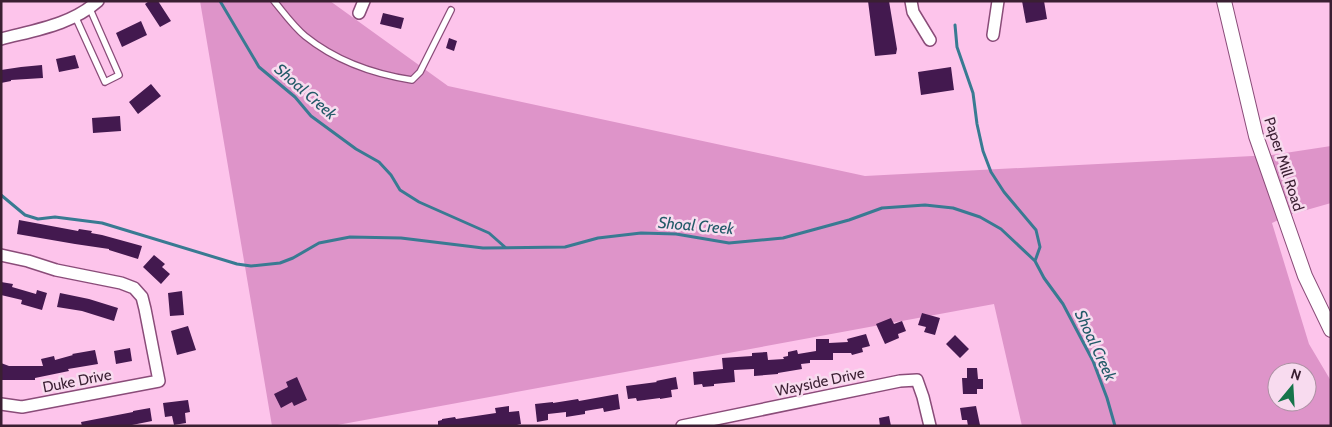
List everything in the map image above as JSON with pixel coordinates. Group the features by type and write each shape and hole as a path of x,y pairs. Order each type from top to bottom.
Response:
{"street":[{"path":"359,13 364,1"},
{"path":"911,1 913,12 930,40"},
{"path":"993,35 998,1"},
{"name":"Paper Mill Road","path":"1224,1 1256,136 1305,276 1331,330"},
{"path":"1,39 58,25 94,5"},
{"name":"Duke Drive","path":"1,256 28,261 56,270 121,283 134,288 142,297 159,381 22,407 1,404"},
{"name":"Wayside Drive","path":"682,426 900,381 917,380 930,426"}],"lane":[{"path":"274,1 294,26 331,54 367,70 412,80 420,72 451,10"},
{"path":"75,16 105,82 120,75 94,5"}],"shaded area":[{"path":"200,1 330,1 448,86 865,176 1272,155 1331,146 1331,203 1289,215 1272,223 1309,344 1331,381 1331,426 1022,426 994,304 332,426 272,426"}],"building":[{"path":"149,1 158,1 171,21 160,27 145,4"},
{"path":"868,1 889,1 897,49 896,54 875,56"},
{"path":"1022,1 1044,1 1047,19 1026,23"},
{"path":"383,13 404,18 401,29 380,24"},
{"path":"141,21 147,35 122,47 116,33"},
{"path":"449,38 457,41 454,51 446,48"},
{"path":"75,55 79,68 59,72 56,59"},
{"path":"42,65 43,78 11,80 1,83 1,70"},
{"path":"951,67 954,90 921,95 918,72"},
{"path":"151,84 161,96 138,114 129,102"},
{"path":"120,116 121,131 93,133 92,118"},
{"path":"19,220 78,231 79,229 92,231 91,233 142,246 138,259 109,249 17,234"},
{"path":"154,255 165,264 162,267 170,274 161,284 143,267"},
{"path":"1,282 13,284 12,287 36,294 37,290 47,293 42,310 21,304 22,300 1,295"},
{"path":"182,291 184,315 170,316 168,293"},
{"path":"60,293 118,308 114,321 82,311 57,307"},
{"path":"922,313 940,318 935,335 924,332 926,327 918,325"},
{"path":"891,318 894,324 902,321 906,331 898,334 899,338 885,344 876,324"},
{"path":"188,326 196,350 177,355 171,331"},
{"path":"866,334 870,346 862,348 863,352 852,355 851,353 833,353 833,360 810,360 810,363 801,364 802,369 778,374 754,376 754,369 734,370 735,382 703,387 702,384 694,385 693,372 723,369 722,358 752,356 752,353 767,352 768,360 784,359 783,357 788,356 788,352 797,350 798,354 816,351 816,339 829,339 829,343 848,342 847,339"},
{"path":"955,335 969,349 960,358 946,344"},
{"path":"130,348 132,361 116,364 114,351"},
{"path":"95,350 98,364 68,369 69,371 35,378 35,380 1,380 1,363 9,366 43,366 41,359 54,356 55,360 72,354"},
{"path":"967,368 977,368 978,379 983,379 983,389 977,389 977,394 963,394 962,378 967,378"},
{"path":"297,377 307,400 294,406 292,402 281,408 274,394 288,387 286,382"},
{"path":"676,377 678,389 671,390 672,397 637,401 636,398 628,399 626,386 657,382"},
{"path":"618,394 620,409 604,412 603,408 585,411 585,414 566,417 566,412 548,414 548,420 537,422 535,404 578,399 579,401"},
{"path":"188,400 190,412 185,413 186,423 174,425 172,416 165,417 163,403"},
{"path":"509,406 509,412 519,411 521,424 513,426 438,426 438,421 442,419 455,417 456,419 496,413 495,408"},
{"path":"976,406 980,425 968,426 967,420 962,420 960,408"},
{"path":"150,408 152,421 127,426 82,426 81,422 133,412"},
{"path":"889,416 891,426 880,426 879,418"}],"waterway":[{"name":"Shoal Creek","path":"220,1 259,67 295,97 311,116 356,149 379,162 391,175 400,190 419,202 489,233 506,248"},
{"path":"955,25 957,47 973,93 983,151 991,172 1004,192 1036,230 1040,247 1035,261"},
{"name":"Shoal Creek","path":"1,195 25,215 38,219 55,217 102,223 237,264 251,266 280,263 319,243 350,237 401,238 483,248 565,247 598,238 641,233 676,234 729,243 783,238 849,220 882,208 925,205 953,208 980,217 1001,229 1035,261 1044,278 1063,304 1093,361 1115,426"}]}
